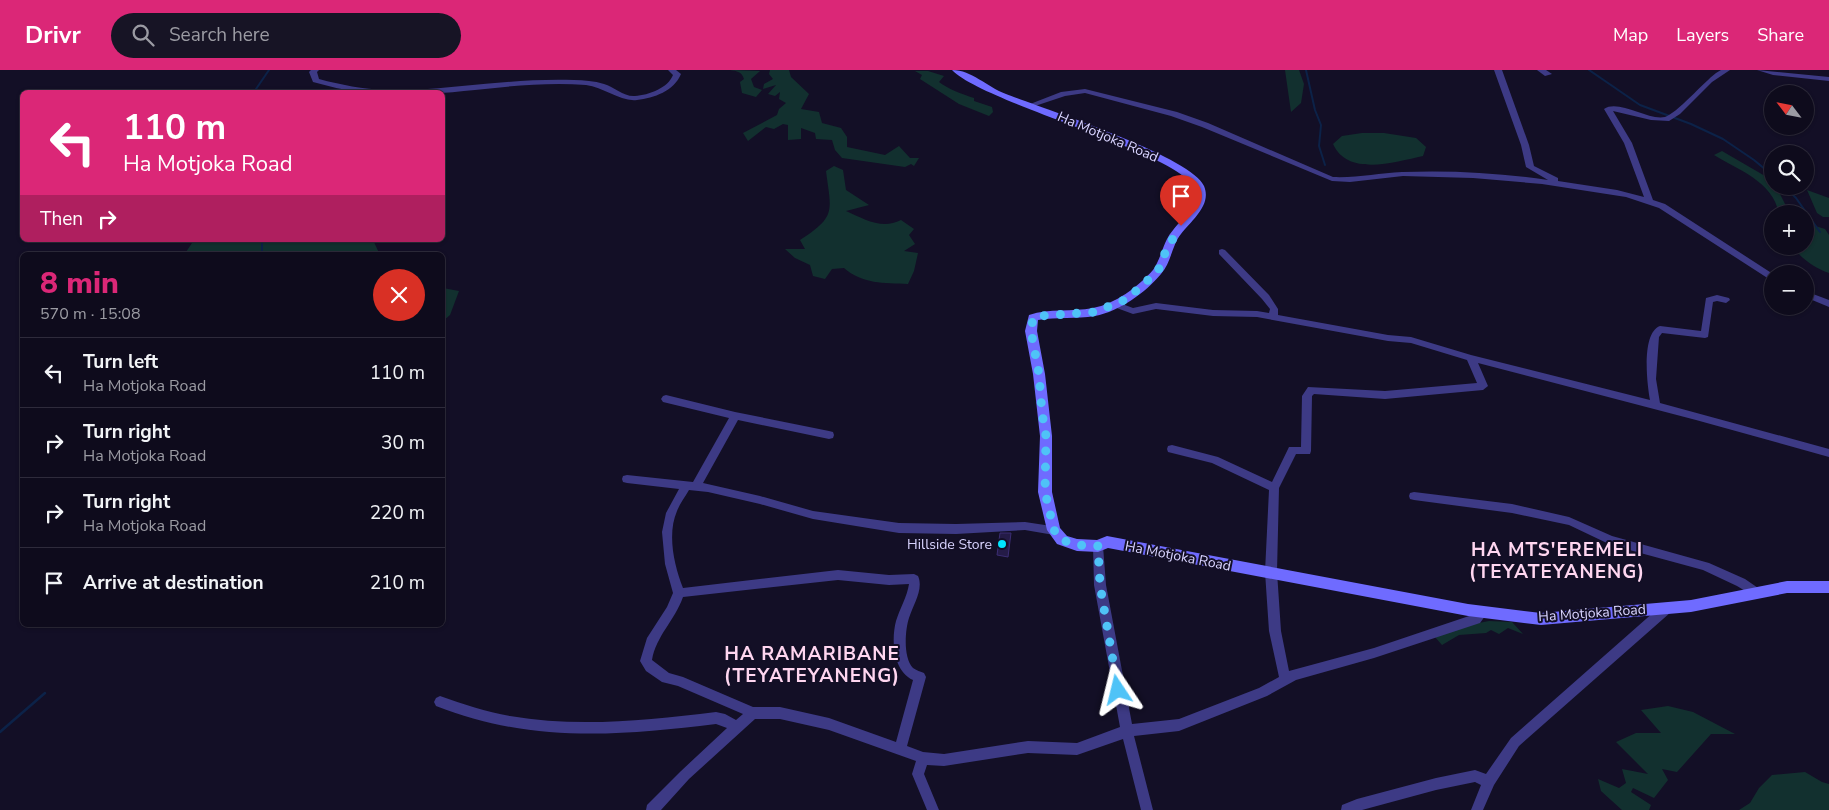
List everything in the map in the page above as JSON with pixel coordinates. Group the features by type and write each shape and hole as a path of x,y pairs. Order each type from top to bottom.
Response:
{"street":[{"path":"315,70 313,72 316,80 356,90"},
{"path":"440,90 573,82 603,86 622,96 634,99 661,91 671,83 677,74 672,70"},
{"name":"Ha Motjoka Road","path":"956,70 986,88 1093,129 1156,156 1176,166 1198,184 1201,192 1200,204 1173,237 1158,271 1127,299 1095,312 1039,316 1031,321 1046,436 1045,492 1054,530 1062,540 1077,545 1098,546 1107,542 1482,612 1541,619 1691,606 1787,588 1829,587"},
{"path":"1498,70 1525,145 1530,167 1558,182"},
{"path":"1649,200 1628,143 1608,109 1663,119 1672,118 1706,82 1726,70"},
{"path":"1761,70 1773,74 1829,79"},
{"path":"1029,106 1064,94 1085,91 1174,114 1205,125 1332,180 1346,181 1391,174 1494,176 1558,182 1649,200 1674,212 1764,272"},
{"path":"1222,252 1230,263 1274,308 1273,317"},
{"path":"1656,406 1651,378 1654,336 1660,329 1705,335 1709,300 1717,298 1726,300"},
{"path":"1814,298 1829,304"},
{"path":"1116,305 1133,311 1156,306 1213,313 1257,314 1388,338 1411,340 1471,358 1829,453"},
{"path":"1285,679 1275,631 1271,572 1274,488 1293,450 1306,451 1308,396 1311,390 1385,395 1482,386 1471,358"},
{"path":"666,399 735,416 829,435"},
{"path":"735,416 691,486 672,512 668,529 673,572 679,593 676,605 652,637 646,661 650,667 666,678 679,681 753,713 780,713 829,724 923,758 944,760 1028,747 1077,749 1127,731 1179,725 1263,692 1293,675 1374,653 1476,619 1482,612"},
{"path":"1172,449 1214,460 1274,488"},
{"path":"627,479 691,486 760,500 813,516 900,528 956,529 1025,526 1054,530"},
{"path":"1414,496 1522,510 1571,521 1610,540 1713,568 1740,580 1757,593"},
{"path":"1098,546 1100,585 1106,622 1127,731 1147,810"},
{"path":"679,593 838,575 889,580 914,579 911,600 901,626 902,658 908,671 920,677 900,749"},
{"path":"1477,810 1489,781 1515,742 1667,607"},
{"path":"440,702 468,713 512,724 602,730 637,728 716,718 725,720 738,728"},
{"path":"652,810 685,775 753,713"},
{"path":"923,758 918,774 933,810"},
{"path":"1347,810 1357,805 1474,776 1489,781"}],"green space":[{"path":"730,70 760,71 751,79 754,87 762,90 756,97 742,93 740,82 744,79 742,75 739,72"},
{"path":"770,70 789,70 791,77 809,94 801,109 819,112 822,123 841,128 847,137 847,147 885,155 899,146 910,158 919,158 914,166 911,164 905,167 842,158 835,150 832,140 816,139 815,133 801,128 801,139 788,140 788,125 783,124 774,129 766,127 748,141 743,133 777,115 779,109 786,103 779,99 780,92 775,96 768,94 776,85 763,89 764,84 773,79 769,74"},
{"path":"1285,70 1299,70 1304,84 1301,103 1291,112"},
{"path":"915,71 928,71 944,76 939,82 974,98 974,101 992,107 993,112 989,116 959,104 920,79 922,75"},
{"path":"1362,133 1384,133 1416,138 1426,147 1423,156 1373,165 1349,161 1340,154 1333,144 1342,136"},
{"path":"1722,151 1764,175 1764,187 1744,172 1714,155"},
{"path":"834,166 843,170 846,190 869,205 846,211 880,224 894,223 901,220 914,229 909,235 915,244 904,251 918,253 914,271 908,284 866,280 844,268 832,269 825,279 813,276 810,265 795,258 785,249 805,249 800,240 812,232 826,218 830,204 826,171"},
{"path":"1814,193 1829,198 1829,217 1823,217 1817,213 1809,195 1814,195"},
{"path":"1771,195 1780,195 1786,205 1776,205"},
{"path":"1814,226 1825,229 1829,235 1829,273 1800,255 1814,255"},
{"path":"193,242 374,242 379,252 186,252"},
{"path":"445,288 459,291 450,315 445,319"},
{"path":"1489,621 1512,622 1523,634 1508,628 1499,634 1491,630 1486,633 1459,635 1442,645 1435,637 1458,627"},
{"path":"1668,706 1693,712 1735,734 1711,734 1677,772 1662,769 1668,780 1654,798 1633,788 1631,792 1651,805 1649,810 1622,810 1601,791 1598,779 1619,788 1626,783 1622,769 1648,774 1616,742 1636,733 1661,733 1641,710"},
{"path":"1805,772 1829,784 1829,810 1739,810 1750,803 1759,788 1772,775"}],"building":[{"name":"Hillside Store","path":"1000,533 1011,533 1008,557 997,555"}],"waterway":[{"path":"255,90 269,70"},
{"path":"1306,70 1315,110 1321,125 1319,146 1325,165"},
{"path":"1589,70 1640,105 1691,124 1723,139 1764,168"},
{"path":"1793,195 1820,232"},
{"path":"262,242 262,252"},
{"path":"0,732 45,693"}],"place":[{"name":"Hillside Store","path":"1002,544"}],"district":[{"name":"HA MTS'EREMELI (TEYATEYANENG)","path":"1557,561"},
{"name":"HA RAMARIBANE (TEYATEYANENG)","path":"812,665"}],"route":[{"path":"1118,690 1100,585 1098,546 1077,545 1062,540 1056,534 1051,520 1045,492 1046,436 1031,321 1039,316 1095,312 1127,299 1158,271 1167,248 1181,226"}]}
